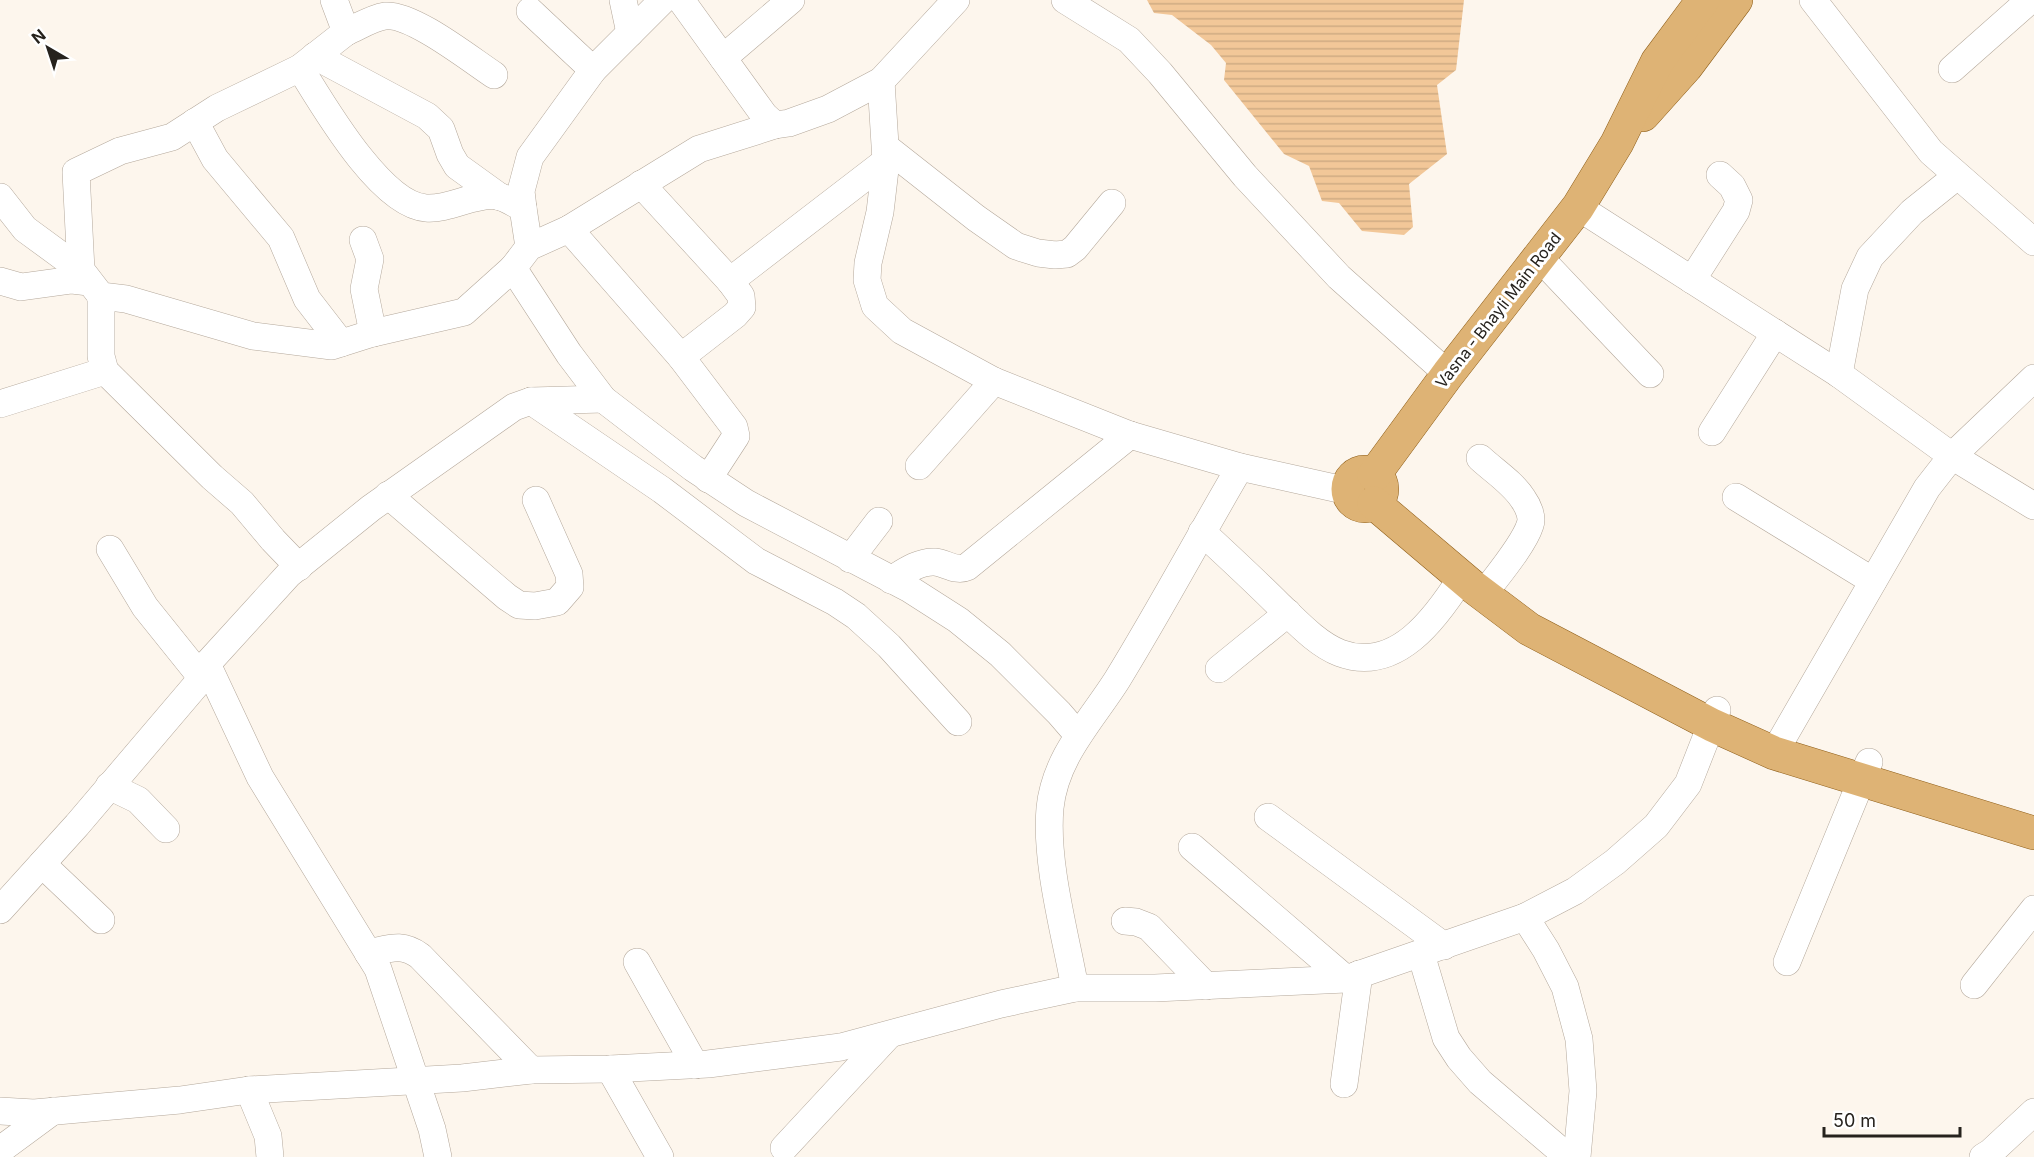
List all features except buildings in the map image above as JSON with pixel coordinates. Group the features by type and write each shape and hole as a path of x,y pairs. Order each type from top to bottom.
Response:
{"main road":[{"name":"Vasna - Bhayli Main Road","path":"1366,490 1448,374 1578,207 1617,143 1658,62 1703,0"},
{"name":"Vasna - Bhayli Main Road","path":"1617,143 1686,67 1736,0"},
{"path":"1366,490 1473,585 1529,628 1779,746 1865,771 2034,813"},
{"path":"1865,771 2034,833"}],"street":[{"path":"334,0 346,32"},
{"path":"623,0 630,33"},
{"path":"511,202 521,191 530,157 593,70 663,0"},
{"path":"681,0 764,115 775,125"},
{"path":"723,58 791,0"},
{"path":"0,281 21,287 72,280 253,336 332,346 373,333 464,312 513,268 529,247 569,229 699,149 775,125 789,123 828,109 881,81 956,0"},
{"path":"1065,0 1129,40 1160,73 1245,176 1339,277 1448,374"},
{"path":"1814,0 1931,152 2034,242"},
{"path":"1952,69 2031,0"},
{"path":"299,567 242,502 212,477 102,352 99,287 76,172 115,153 172,137 217,108 307,62 346,32 399,8 422,28 494,75"},
{"path":"530,11 593,70"},
{"path":"307,62 350,147 375,176 404,200 424,208 448,207 487,196 511,202"},
{"path":"307,62 427,116 441,129 447,140 450,154 458,166 511,202 529,247"},
{"path":"881,81 887,155 880,212 868,262 867,280 875,306 902,331 994,381 1130,435 1240,467 1366,490"},
{"path":"195,122 215,159 281,238 307,298 341,343"},
{"path":"887,155 1016,246 1038,253 1067,254 1076,248 1112,203"},
{"path":"730,281 887,155"},
{"path":"1692,280 1736,211 1739,200 1732,186 1720,175"},
{"path":"1839,374 1855,289 1870,257 1912,212 1957,176"},
{"path":"641,184 741,296 742,307 735,315 681,357"},
{"path":"0,197 26,229 99,287"},
{"path":"1578,207 1839,374 1952,456 2034,506"},
{"path":"569,229 681,357 734,427 736,436 708,479"},
{"path":"363,240 370,259 364,289 373,333"},
{"path":"1539,257 1650,374"},
{"path":"513,268 568,354 603,399 708,479 755,508 891,580 958,620 1000,654 1078,735"},
{"path":"1712,432 1775,333"},
{"path":"0,404 102,352"},
{"path":"1779,746 1927,488 1952,456 2034,378"},
{"path":"919,466 994,381"},
{"path":"0,910 77,825 289,574 380,502 514,406 531,401 603,399"},
{"path":"531,401 662,490 756,561 835,602 856,616 889,646 958,722"},
{"path":"891,580 925,563 936,562 961,570 967,567 1130,435"},
{"path":"1202,532 1311,635 1340,653 1366,658 1393,652 1422,632 1445,603 1473,585 1514,553 1530,525 1530,513 1523,499 1480,458"},
{"path":"1075,988 1048,836 1050,805 1060,769 1078,735 1116,681 1240,467"},
{"path":"1736,497 1874,581"},
{"path":"380,502 507,597 519,605 535,606 557,602 570,587 569,574 536,500"},
{"path":"850,559 879,521"},
{"path":"110,549 145,607 205,671 260,777 378,969 432,1130 438,1157"},
{"path":"1219,669 1288,613"},
{"path":"0,1111 34,1113 180,1100 249,1090 462,1078 531,1070 695,1065 840,1047 1048,992 1075,988 1206,986 1352,977 1525,917 1583,885 1616,862 1656,826 1688,784 1714,717"},
{"path":"1787,962 1865,771"},
{"path":"109,786 138,800 166,830"},
{"path":"1268,817 1432,950 1446,1038 1459,1058 1480,1082 1568,1157"},
{"path":"1192,847 1352,977"},
{"path":"42,864 101,920"},
{"path":"1974,985 2034,909"},
{"path":"1525,917 1546,950 1565,987 1579,1040 1583,1091 1577,1157"},
{"path":"1125,921 1149,927 1206,986"},
{"path":"368,953 398,947 410,948 531,1070"},
{"path":"637,962 695,1065"},
{"path":"1344,1084 1352,977"},
{"path":"784,1148 888,1035"},
{"path":"610,1069 660,1157"},
{"path":"249,1090 268,1136 270,1157"},
{"path":"17,1148 53,1111"},
{"path":"1983,1157 2034,1112"}],"shaded area":[{"path":"1147,0 1464,0 1456,70 1437,85 1447,154 1409,184 1413,227 1404,235 1362,231 1339,203 1322,201 1309,166 1284,154 1224,80 1226,63 1211,45 1172,15 1154,13"}]}
